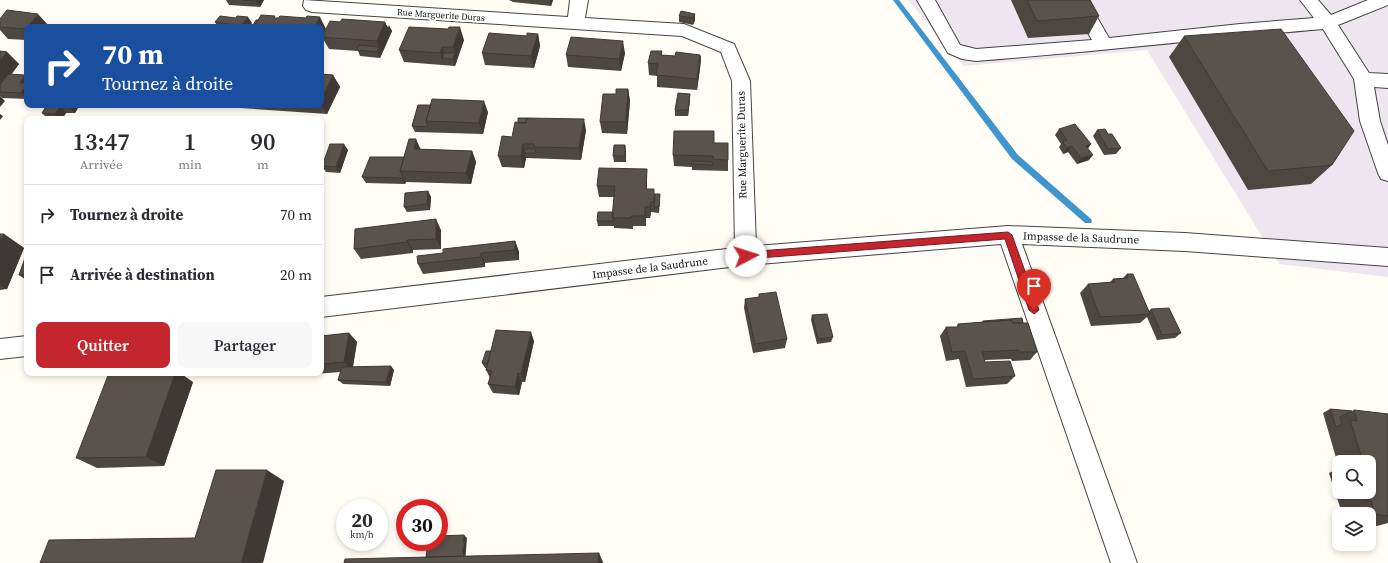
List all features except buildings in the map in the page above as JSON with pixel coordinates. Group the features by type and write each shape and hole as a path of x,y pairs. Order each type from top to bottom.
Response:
{"street":[{"name":"Rue Marguerite Duras","path":"313,0 312,6 684,30 728,48 741,80 746,256"},
{"path":"575,24 579,0"},
{"path":"926,0 954,49 962,54 976,55 1104,45 1240,30 1328,23 1384,0"},
{"path":"1078,0 1104,45"},
{"path":"1320,2 1328,23 1363,79 1370,121 1388,173"},
{"path":"1363,79 1388,82"},
{"path":"1008,235 1124,563"},
{"name":"Impasse de la Saudrune","path":"324,307 746,256 1008,235 1185,242 1388,257"},
{"path":"0,349 24,346"}],"shaded area":[{"path":"908,0 1388,0 1388,277 1279,264 1147,50 964,66"}],"waterway":[{"path":"896,0 1015,157 1088,221"}],"route":[{"path":"746,256 808,250 941,242 1008,235 1034,310"}]}
